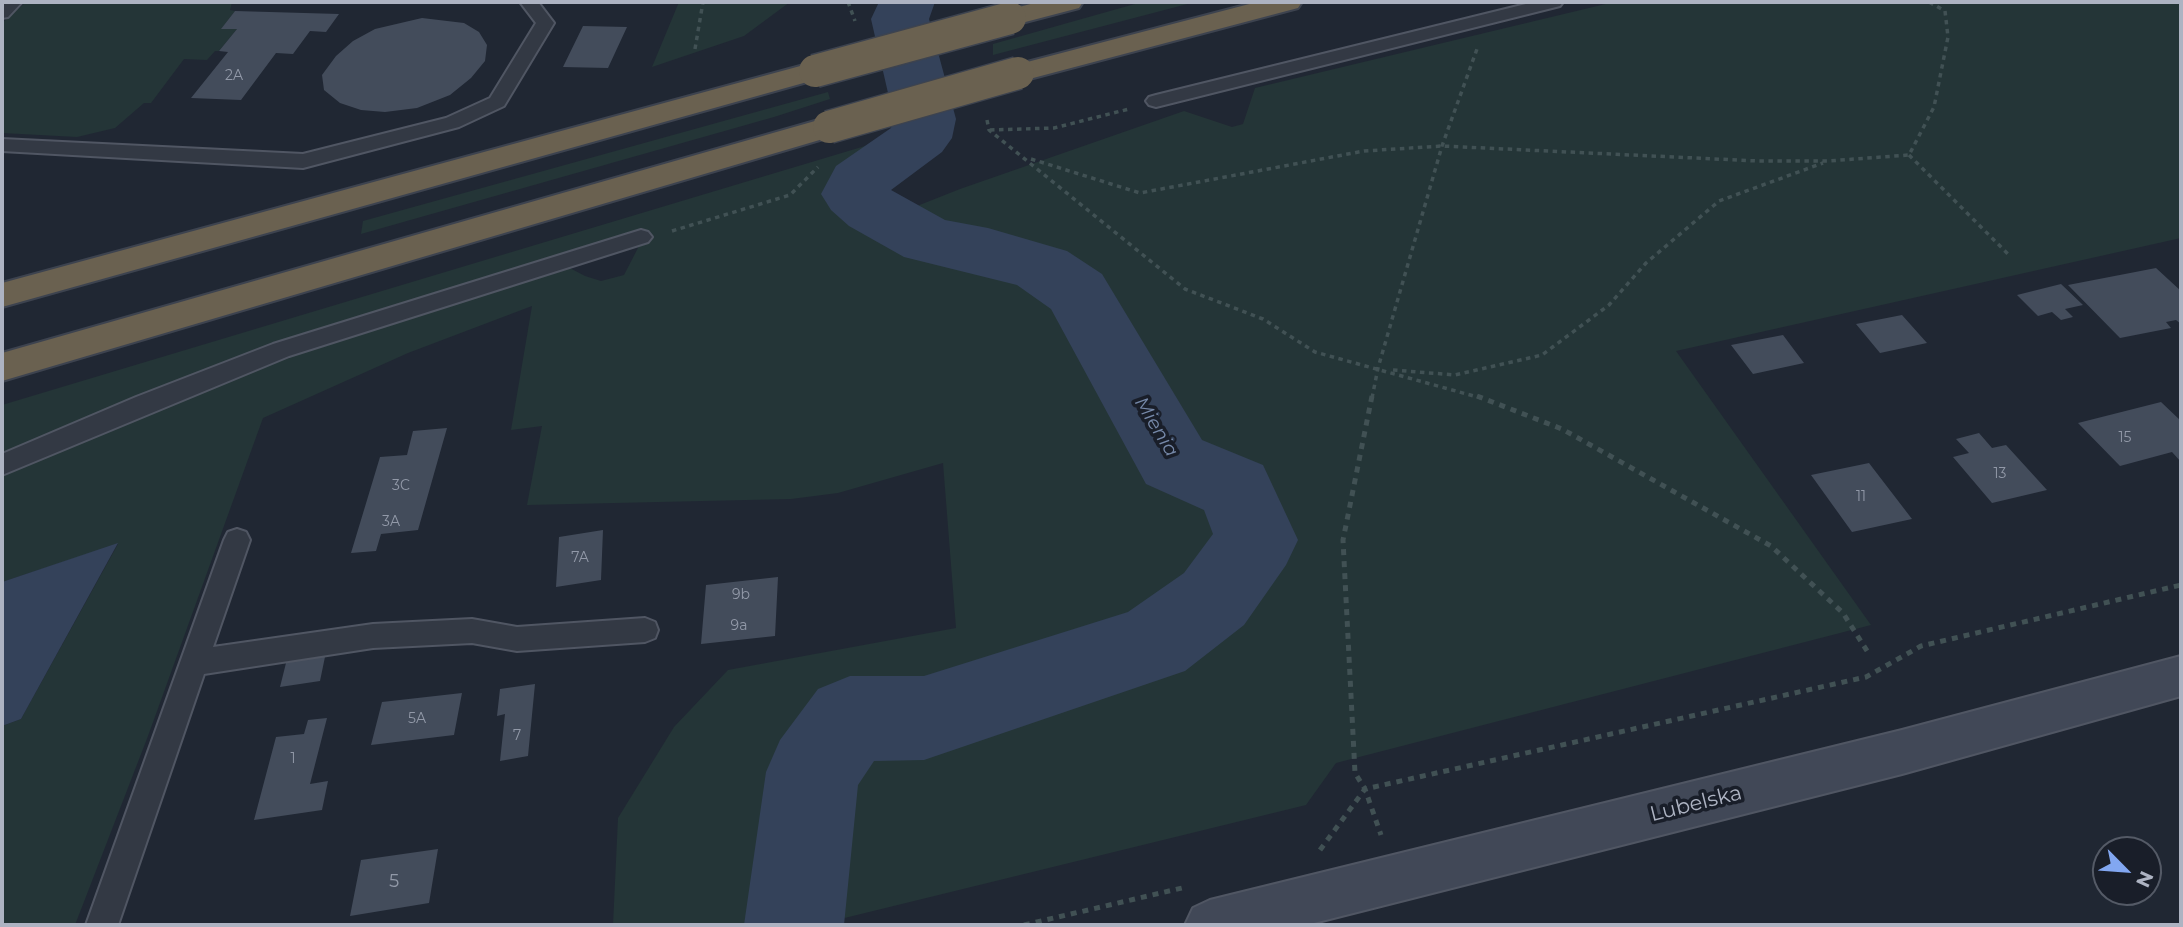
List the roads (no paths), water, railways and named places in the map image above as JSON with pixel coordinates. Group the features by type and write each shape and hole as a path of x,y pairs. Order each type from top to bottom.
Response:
{"highway":[{"path":"2,295 1069,2"},
{"path":"2,367 1018,73 1288,2"}],"main road":[{"name":"Lubelska","path":"1210,925 1888,755 2181,676"}],"lane":[{"path":"2,13 13,2"},
{"path":"2,145 303,161 452,123 497,102 545,23 529,2"},
{"path":"1156,102 1554,2"},
{"path":"2,465 144,404 281,350 641,237"},
{"path":"102,925 237,540"},
{"path":"195,663 373,636 472,631 517,639 645,630"}],"water":[{"path":"118,543 21,719 2,726 2,582"}],"waterway":[{"name":"Mienia","path":"794,925 813,772 850,719 924,718 1154,643 1214,599 1257,540 1235,488 1174,462 1077,292 1042,268 988,252 928,240 873,210 854,194 859,181 920,138 925,119 900,19 907,2"}]}
